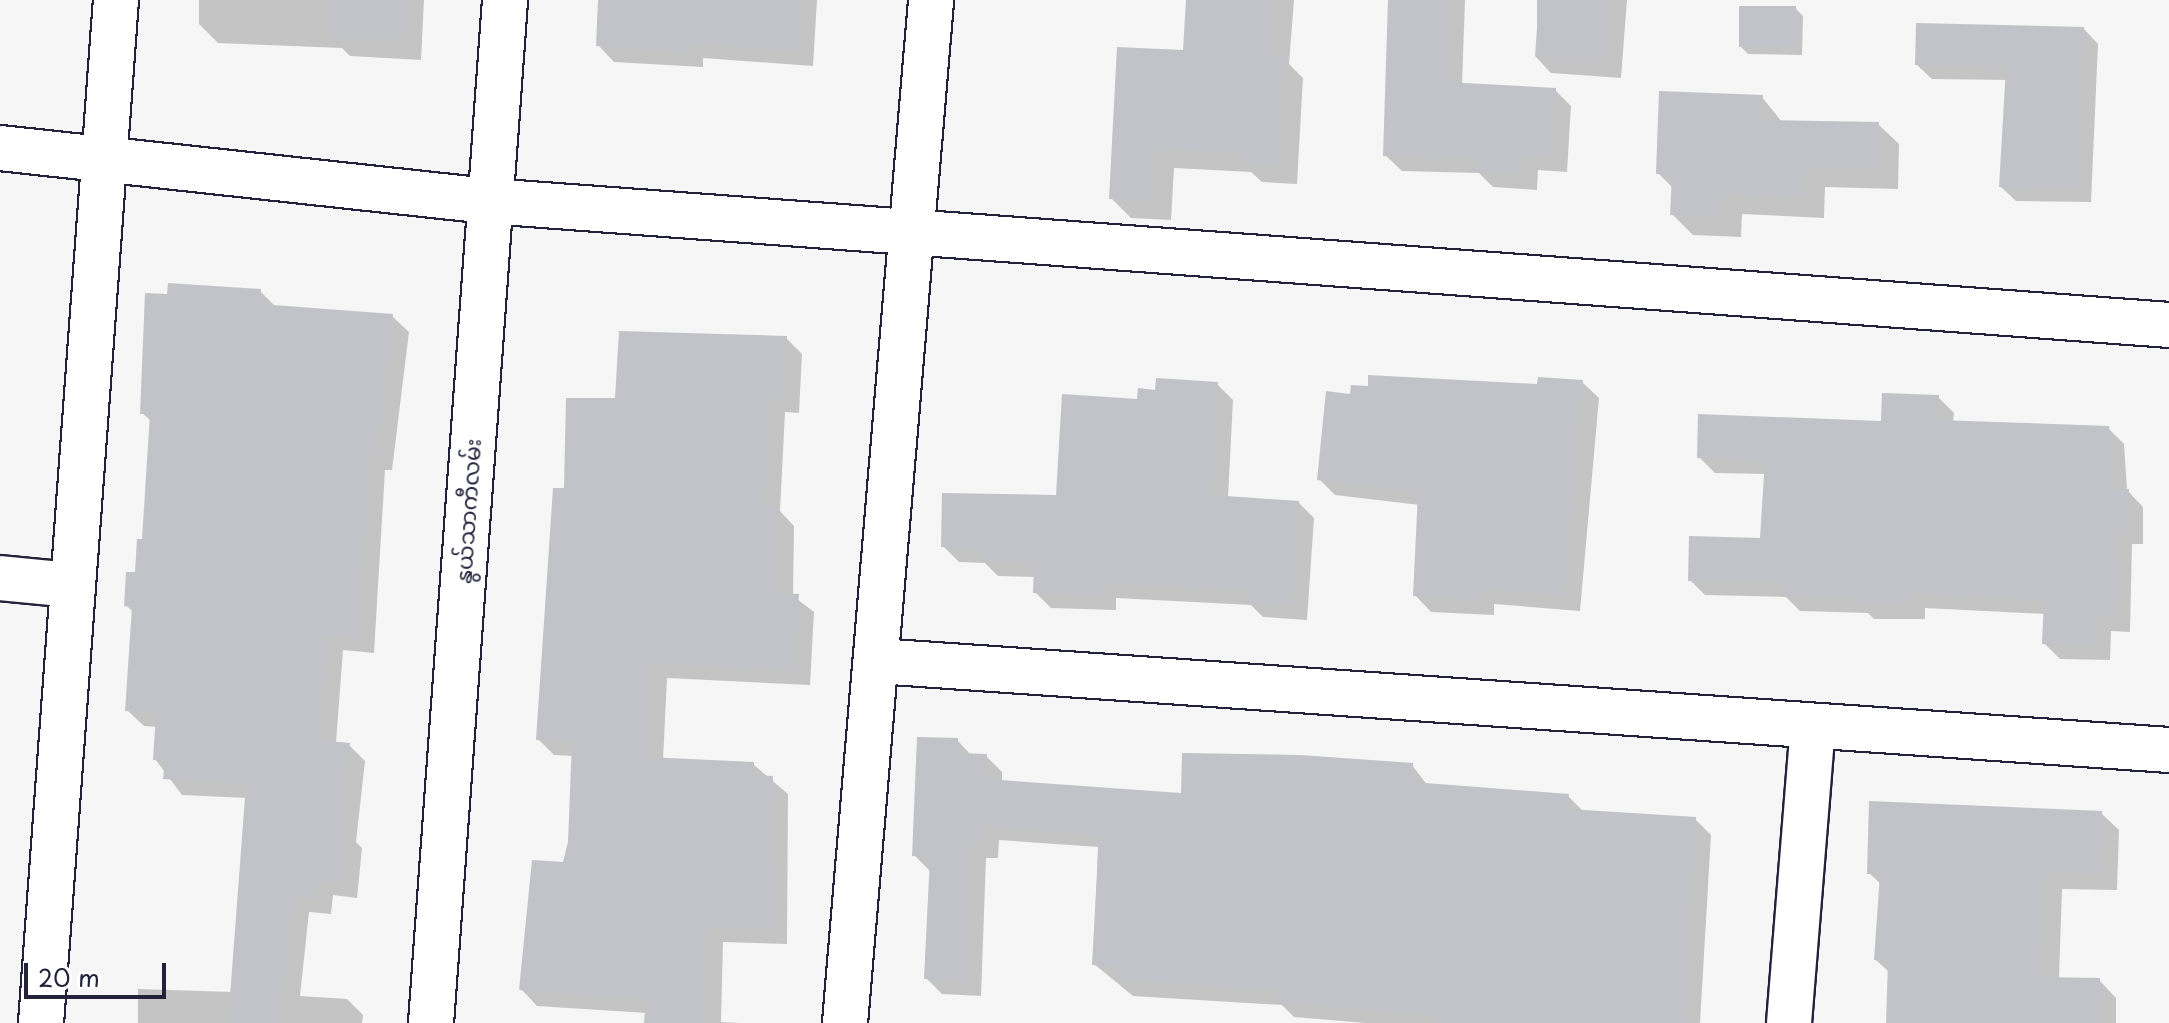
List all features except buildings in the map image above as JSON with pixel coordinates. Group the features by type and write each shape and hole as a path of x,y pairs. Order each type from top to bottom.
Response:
{"street":[{"path":"41,1023 102,158 116,0"},
{"name":"နွယ်သာကီလမ်း","path":"431,1023 505,0"},
{"path":"855,1022 877,661 931,0"},
{"path":"0,148 489,201 914,229 2169,325"},
{"path":"0,578 72,585"},
{"path":"877,661 2169,750"},
{"path":"1789,1023 1813,726"}]}
